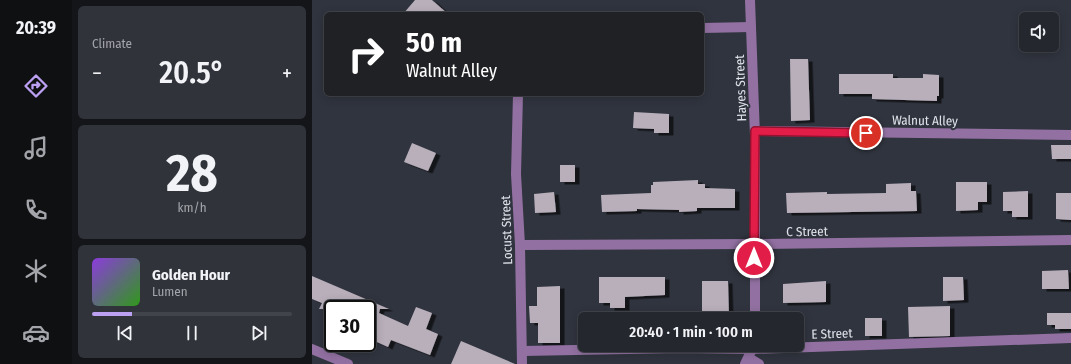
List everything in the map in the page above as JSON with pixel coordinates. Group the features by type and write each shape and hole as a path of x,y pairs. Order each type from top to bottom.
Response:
{"street":[{"name":"Hayes Street","path":"750,0 755,131 755,312"},
{"path":"704,28 751,27"},
{"name":"Locust Street","path":"518,96 516,174 520,245 523,351 522,364"},
{"name":"Walnut Alley","path":"755,131 1071,135"},
{"name":"C Street","path":"520,245 1071,240"},
{"name":"E Street","path":"523,351 680,348 750,354 1071,338"},
{"path":"312,349 348,364"},
{"path":"750,354 759,364"}],"building":[{"path":"415,0 432,0 446,12 405,12"},
{"path":"790,59 808,59 810,120 791,121"},
{"path":"839,74 893,74 893,78 923,78 923,74 939,75 939,96 937,96 937,101 872,99 872,94 839,94"},
{"path":"634,112 669,114 669,133 654,133 654,129 633,128"},
{"path":"412,143 436,153 428,171 404,162"},
{"path":"1051,145 1071,145 1071,159 1052,159"},
{"path":"560,165 575,165 575,182 560,182"},
{"path":"698,180 698,184 705,184 705,188 735,189 735,208 697,208 697,211 679,212 679,210 637,209 637,211 602,212 601,195 651,193 651,185 653,185 653,182"},
{"path":"956,182 987,182 987,202 978,202 978,210 956,211"},
{"path":"911,183 911,191 916,191 917,211 787,213 786,193 886,193 886,184"},
{"path":"1028,191 1028,217 1012,217 1012,211 1003,211 1003,192"},
{"path":"554,192 556,212 535,213 534,194"},
{"path":"1056,193 1071,193 1071,220 1056,219"},
{"path":"1068,270 1069,289 1042,289 1042,271"},
{"path":"312,276 368,300 324,300 324,309 319,309 322,303 312,299"},
{"path":"599,277 665,277 665,295 625,297 625,308 610,308 610,303 599,303"},
{"path":"943,277 963,277 964,300 943,301"},
{"path":"702,281 728,281 729,312 702,312"},
{"path":"826,281 826,302 783,303 783,284"},
{"path":"560,286 560,343 538,343 538,323 530,323 529,306 537,306 537,287"},
{"path":"376,303 389,309 380,309 379,313 408,326 416,307 432,313 426,329 438,334 430,355 391,340 388,347 376,342"},
{"path":"950,306 950,336 909,337 908,307"},
{"path":"1047,313 1071,313 1071,329 1055,329 1055,325 1047,325"},
{"path":"865,318 882,318 882,336 865,336"},
{"path":"461,341 515,364 451,364"}],"route":[{"path":"754,258 755,131 866,133"}]}
